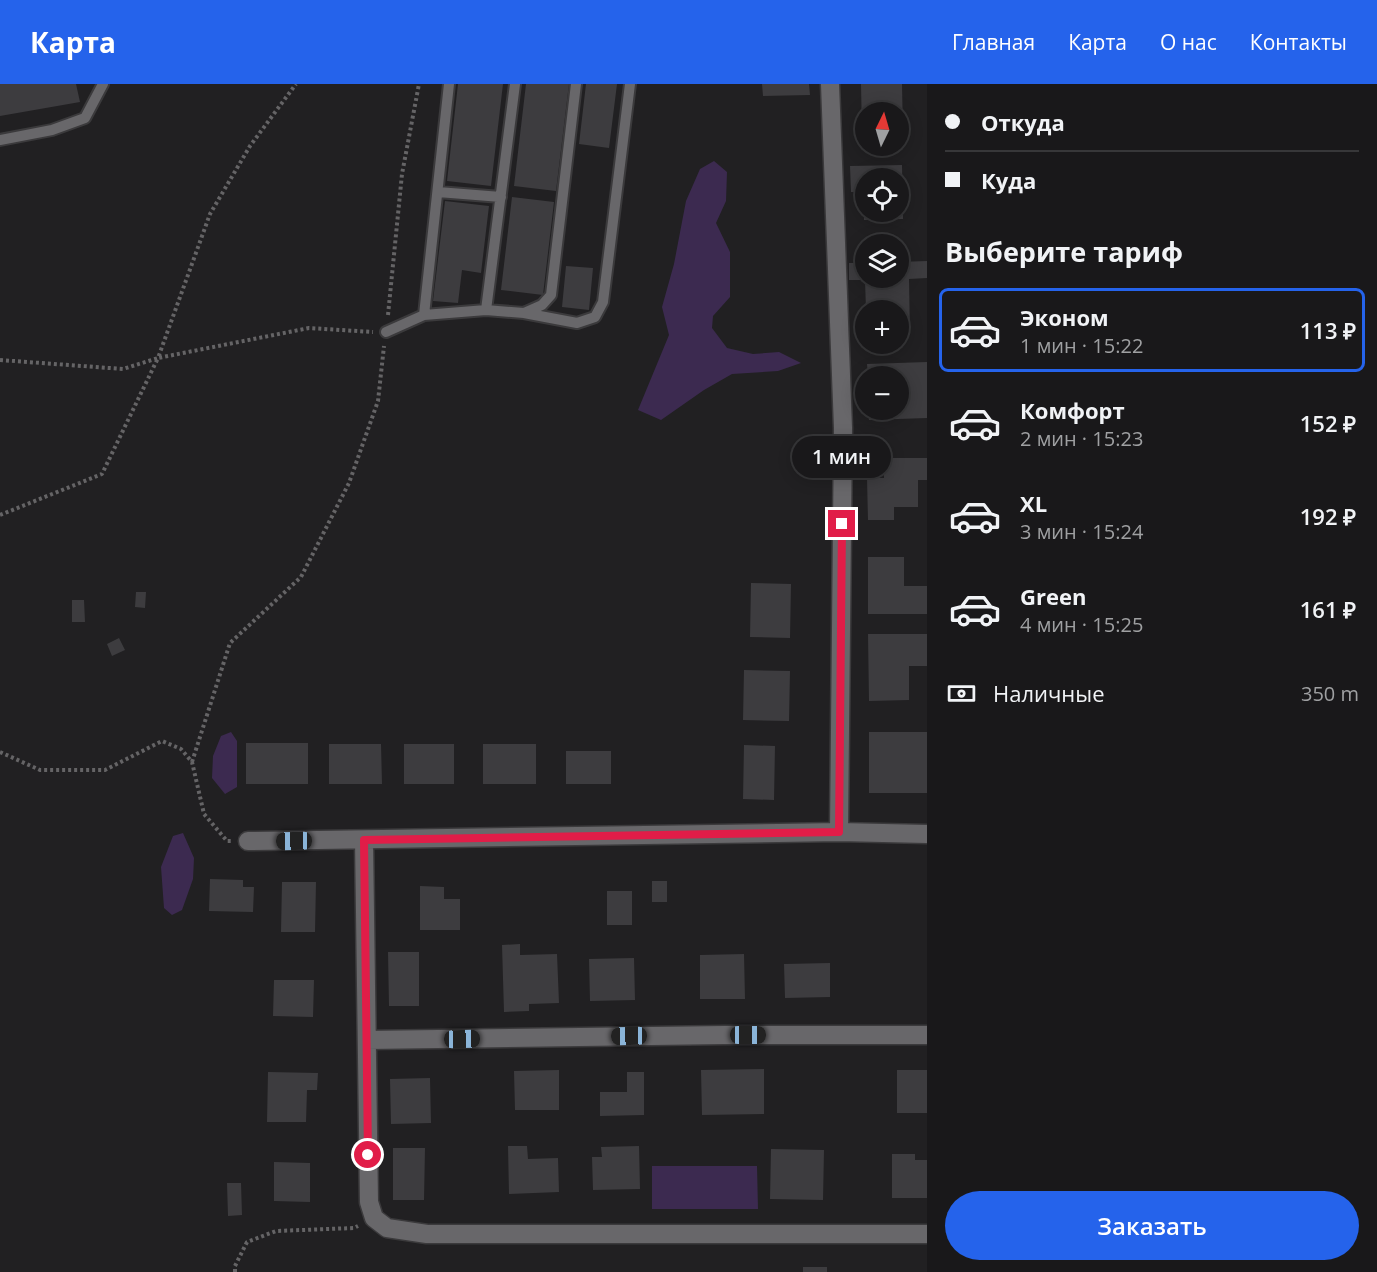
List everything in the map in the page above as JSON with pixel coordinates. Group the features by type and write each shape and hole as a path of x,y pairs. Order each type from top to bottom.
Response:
{"street":[{"path":"830,84 843,429 839,832"},
{"path":"248,841 839,832 927,834"},
{"path":"364,840 369,1202 374,1218 387,1228 427,1234 927,1234"},
{"path":"367,1040 724,1035 927,1035"}],"lane":[{"path":"0,140 52,130 85,118 103,84"},
{"path":"424,315 449,84"},
{"path":"486,310 515,84"},
{"path":"524,313 542,304 551,295 576,84"},
{"path":"386,333 424,315 486,310 524,313 577,323 595,317 603,302 630,84"},
{"path":"438,192 501,197"}],"path":[{"path":"0,515 102,474 158,358 210,214 250,146 296,84"},
{"path":"192,762 230,643 301,577 349,483 378,401 402,174 420,84"},
{"path":"0,360 123,369 158,358 309,328 386,333"},
{"path":"0,752 40,770 105,770 162,741 181,749 192,762 204,814 227,841 248,841"},
{"path":"235,1272 235,1266 248,1242 276,1231 354,1228 374,1218"}],"shaded area":[{"path":"714,161 727,172 726,201 716,223 730,252 730,297 713,316 712,328 727,348 753,354 779,352 801,363 778,371 732,374 661,420 638,410 669,335 662,307 674,264 686,201 700,169"},
{"path":"231,732 237,741 237,787 225,794 212,778 213,756 221,736"},
{"path":"183,833 194,858 193,879 182,910 172,915 164,908 161,867 173,836"},
{"path":"652,1166 757,1166 758,1209 652,1209"}],"building":[{"path":"0,84 76,84 80,102 0,116"},
{"path":"458,84 503,84 491,186 447,181"},
{"path":"526,84 569,84 556,191 514,186"},
{"path":"586,84 617,84 609,148 579,144"},
{"path":"762,84 809,84 810,95 763,96"},
{"path":"861,84 902,84 902,102 861,102"},
{"path":"902,165 902,168 855,168 855,192 851,192 850,166"},
{"path":"512,197 554,202 543,295 501,290"},
{"path":"445,201 489,206 481,273 462,270 458,303 433,301"},
{"path":"927,261 927,278 909,279 909,262"},
{"path":"849,263 855,263 855,280 849,280"},
{"path":"566,266 593,268 589,310 562,307"},
{"path":"909,279 910,335 909,300 866,300 865,288 909,288"},
{"path":"927,362 927,418 909,419 909,366 867,366 867,364"},
{"path":"884,458 927,458 927,480 918,480 918,507 894,507 894,520 868,520 867,478 884,478"},
{"path":"868,557 904,557 904,586 927,586 927,614 868,614"},
{"path":"751,583 791,584 790,638 750,637"},
{"path":"136,592 146,592 145,608 135,607"},
{"path":"72,600 84,600 85,622 72,622"},
{"path":"868,634 927,634 927,666 909,666 909,700 869,701"},
{"path":"119,638 125,650 112,656 107,644"},
{"path":"744,670 790,671 789,721 743,720"},
{"path":"869,732 927,732 927,793 869,793"},
{"path":"246,743 308,743 308,784 246,784"},
{"path":"329,744 381,744 382,784 329,784"},
{"path":"404,744 454,744 454,784 404,784"},
{"path":"483,744 536,744 536,784 483,784"},
{"path":"744,745 775,746 774,800 743,799"},
{"path":"566,751 611,751 611,784 566,784"},
{"path":"210,879 243,880 243,887 254,887 253,912 209,911"},
{"path":"652,881 667,881 667,902 652,902"},
{"path":"282,882 316,882 315,932 281,932"},
{"path":"420,886 444,887 444,899 460,899 460,930 420,930"},
{"path":"607,891 632,891 632,925 607,925"},
{"path":"520,944 520,955 557,954 559,1003 529,1004 529,1011 504,1012 502,945"},
{"path":"388,952 419,952 419,1006 389,1006"},
{"path":"744,954 745,999 700,999 700,955"},
{"path":"634,958 635,1000 590,1001 589,959"},
{"path":"830,963 830,997 785,998 784,964"},
{"path":"274,980 314,980 313,1017 273,1016"},
{"path":"764,1069 764,1114 702,1115 701,1070"},
{"path":"559,1070 559,1110 515,1110 514,1071"},
{"path":"897,1070 927,1070 927,1113 897,1113"},
{"path":"268,1072 318,1073 317,1090 307,1090 306,1122 267,1122"},
{"path":"627,1072 644,1072 644,1115 600,1116 600,1092 627,1092"},
{"path":"430,1078 431,1123 391,1124 390,1079"},
{"path":"508,1146 527,1146 528,1159 558,1158 559,1192 509,1194"},
{"path":"639,1146 640,1189 593,1190 592,1157 602,1157 601,1147"},
{"path":"393,1148 425,1148 424,1200 393,1200"},
{"path":"771,1149 824,1150 823,1200 770,1199"},
{"path":"892,1154 915,1154 915,1160 927,1160 927,1198 892,1198"},
{"path":"274,1162 310,1163 310,1202 274,1201"},
{"path":"227,1183 241,1183 242,1215 228,1216"},
{"path":"803,1267 827,1267 827,1272 803,1272"}],"route":[{"path":"368,1155 364,840 839,832 842,524"}]}
